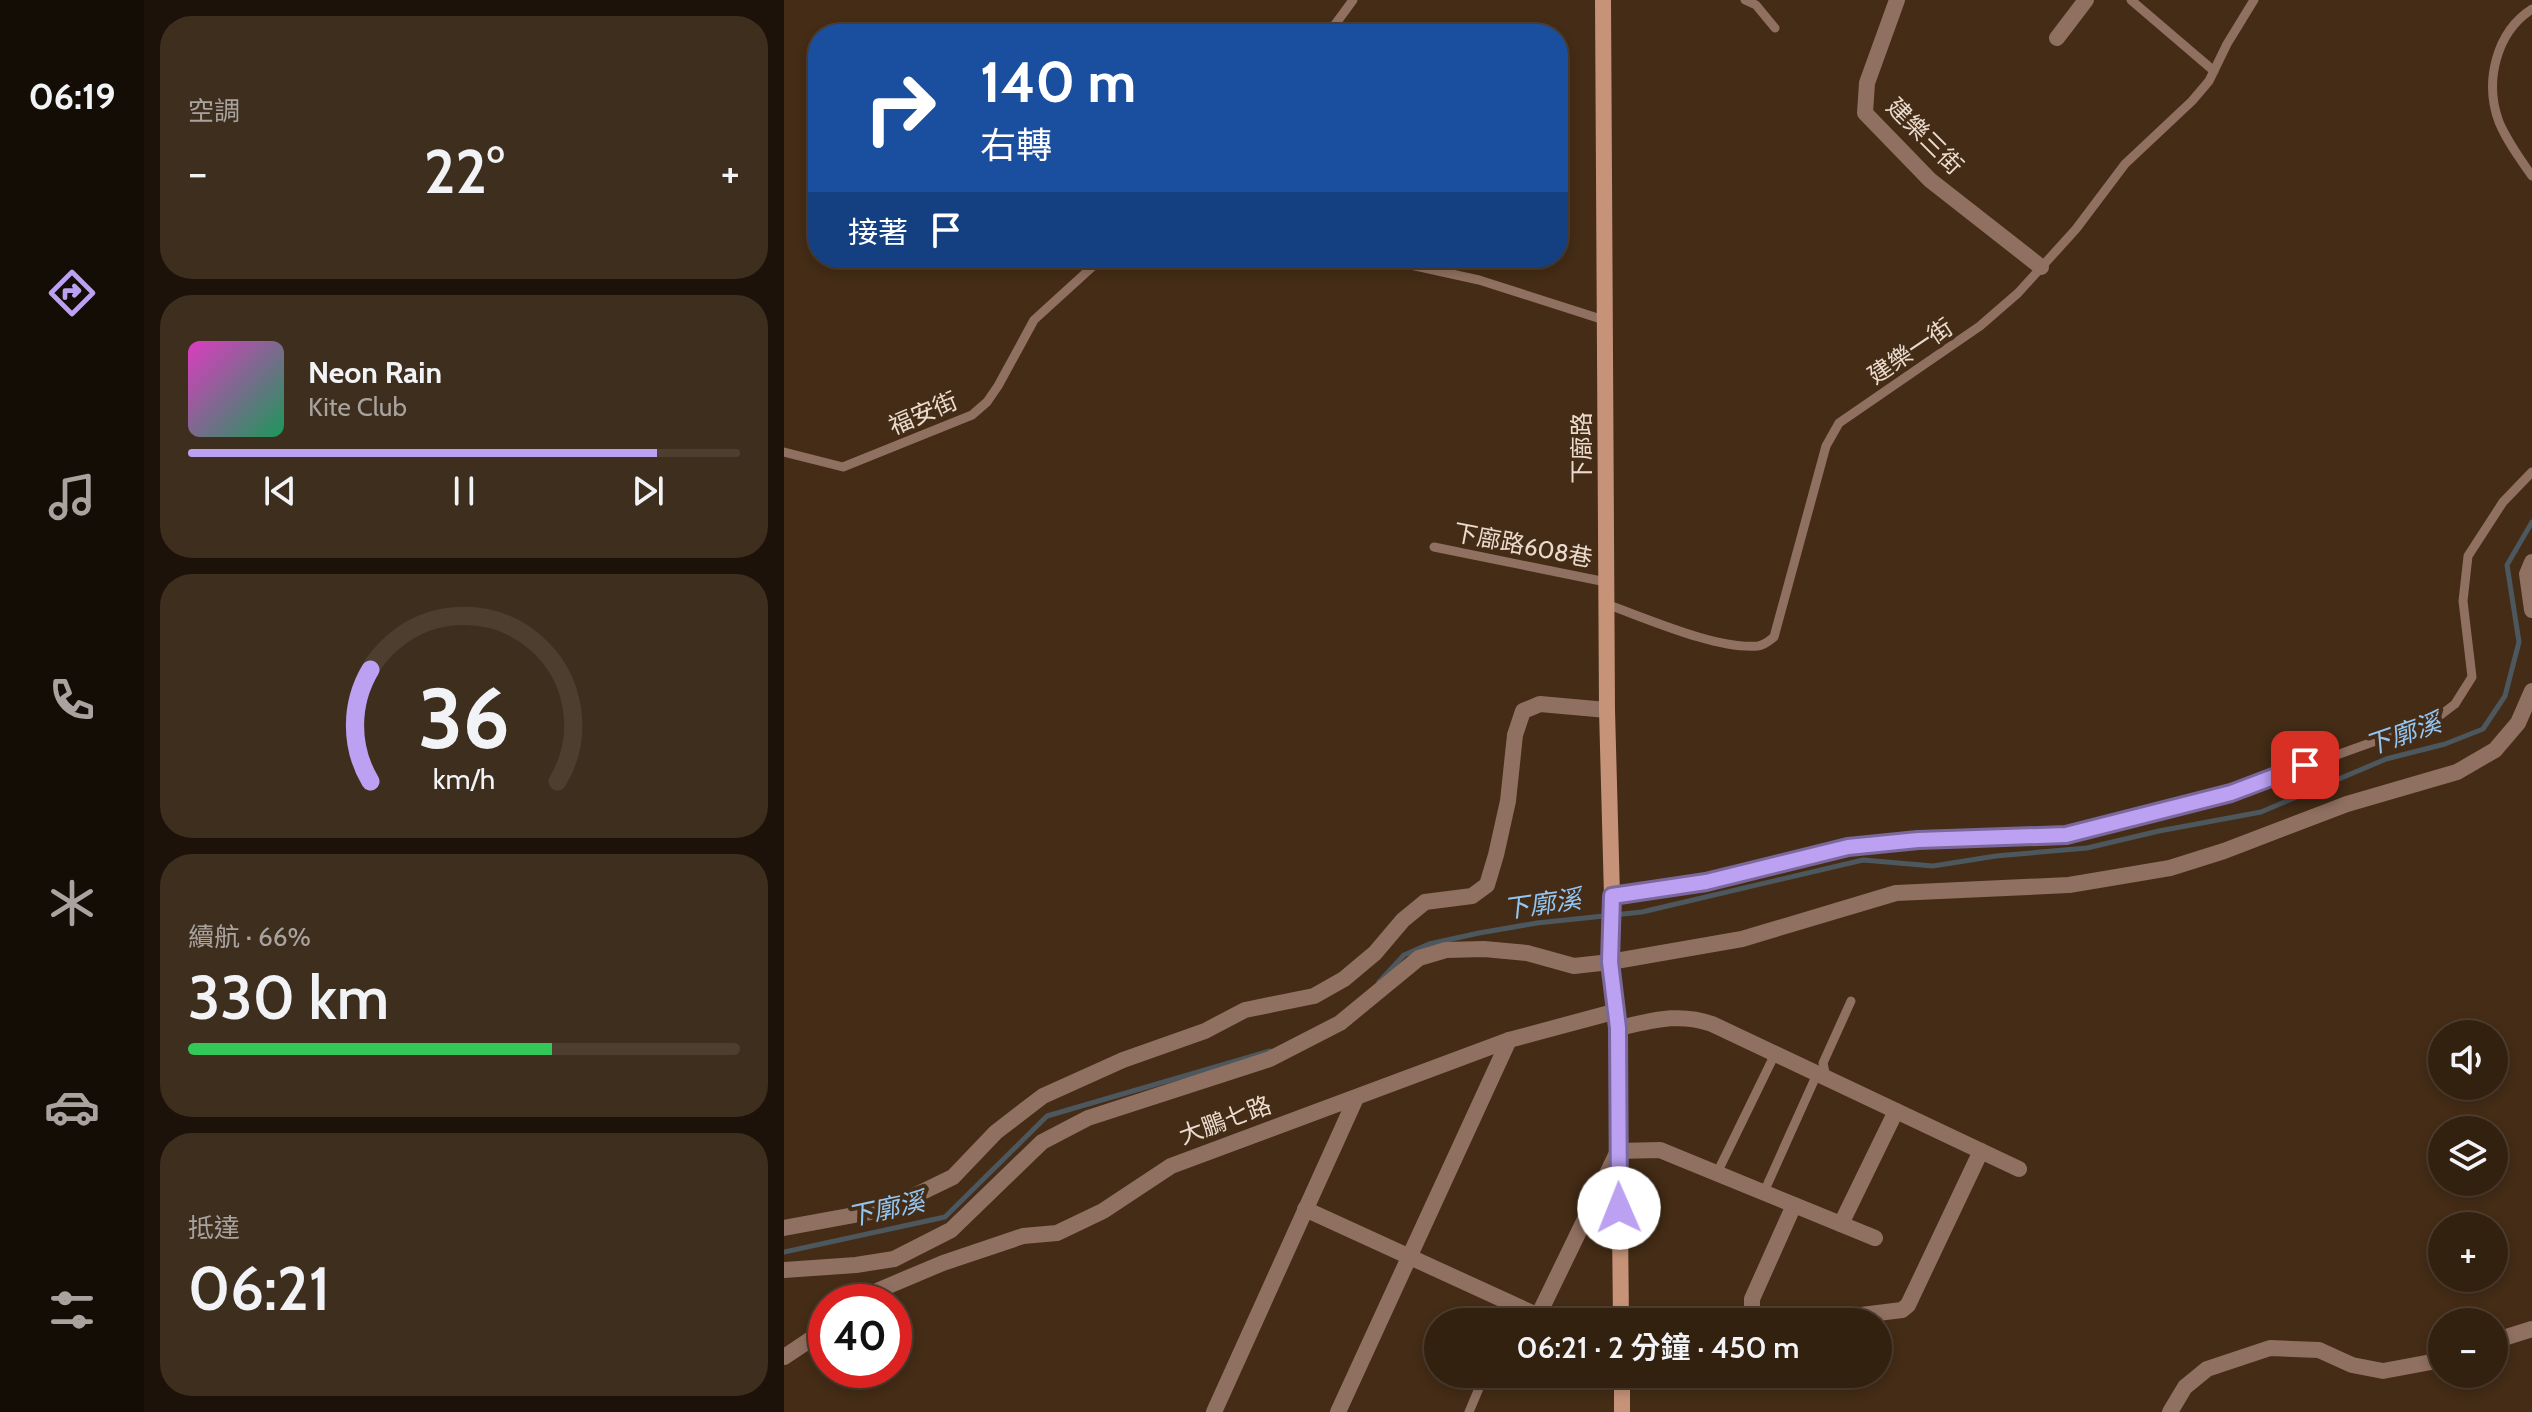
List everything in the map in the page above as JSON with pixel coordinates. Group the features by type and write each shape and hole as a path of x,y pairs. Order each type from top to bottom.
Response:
{"street":[{"name":"下廍路","path":"1603,0 1607,710 1612,896 1610,962 1617,1019 1621,1308"},
{"name":"建樂三街","path":"1897,0 1867,83 1865,113 1930,180 2041,267"},
{"path":"2057,38 2086,0"},
{"path":"2532,562 2527,574 2532,610"},
{"path":"784,1270 840,1267 894,1259 951,1230 1042,1142 1088,1118 1270,1059 1340,1023 1419,958 1446,950 1484,949 1527,953 1574,966 1610,962 1742,939 1896,893 2069,885 2170,868 2347,804 2457,772 2495,750 2518,723 2532,691"},
{"path":"784,1228 887,1209 953,1177 996,1132 1043,1096 1123,1060 1205,1031 1245,1010 1314,996 1344,979 1375,953 1403,920 1425,902 1472,896 1487,885 1502,830 1513,768 1515,735 1523,711 1540,704 1607,710"},
{"name":"大鵬七路","path":"893,1284 943,1263 1023,1236 1057,1233 1103,1211 1171,1166 1509,1040 1617,1019 1694,1018 2019,1169"},
{"path":"1338,1412 1509,1040"},
{"path":"1214,1412 1356,1098"},
{"path":"1841,1224 1896,1111"},
{"path":"1550,1308 1618,1151 1660,1150 1875,1238"},
{"path":"1892,1311 1902,1310 1908,1305 1981,1151"},
{"path":"1752,1308 1752,1299 1794,1205"},
{"path":"1305,1209 1520,1308"},
{"path":"2508,1337 2532,1329"},
{"path":"784,1357 808,1341"},
{"path":"2170,1412 2185,1387 2207,1369 2270,1348 2319,1350 2352,1365 2383,1371 2428,1363"},
{"path":"1622,1388 1622,1412"}],"lane":[{"path":"1335,24 1353,0"},
{"path":"1745,0 1756,5 1775,28"},
{"path":"2131,0 2214,71"},
{"name":"建樂一街","path":"1606,604 1706,639 1762,646 1774,637 1826,446 1839,423 1980,326 2018,293 2076,229 2125,164 2209,81 2254,0"},
{"path":"2532,9 2518,18 2500,45 2492,81 2498,120 2532,176"},
{"name":"福安街","path":"784,452 843,467 972,415 987,402 998,386 1034,320 1091,268"},
{"path":"1424,268 1479,280 1604,320"},
{"path":"1612,896 1706,882 1848,847 1918,840 2066,835 2231,793 2434,720 2455,704 2472,677 2463,601 2468,556 2503,502 2532,472"},
{"name":"下廍路608巷","path":"1434,547 1606,582"},
{"path":"1764,1192 1822,1076 1823,1063 1851,1001"},
{"path":"1717,1173 1775,1054"},
{"path":"1469,1412 1479,1388"}],"waterway":[{"name":"下廓溪","path":"1379,982 1404,955 1429,944 1479,933 1537,923 1642,912 1863,860 1933,866 1996,856 2087,848 2261,812 2386,759 2445,744 2483,729 2505,696 2519,642 2507,565 2532,522"},
{"name":"下廓溪","path":"784,1252 945,1217 1047,1116 1270,1051"}],"route":[{"path":"1619,1208 1618,1028 1610,962 1612,896 1706,882 1848,847 1918,840 2066,835 2231,793 2305,765"}]}
